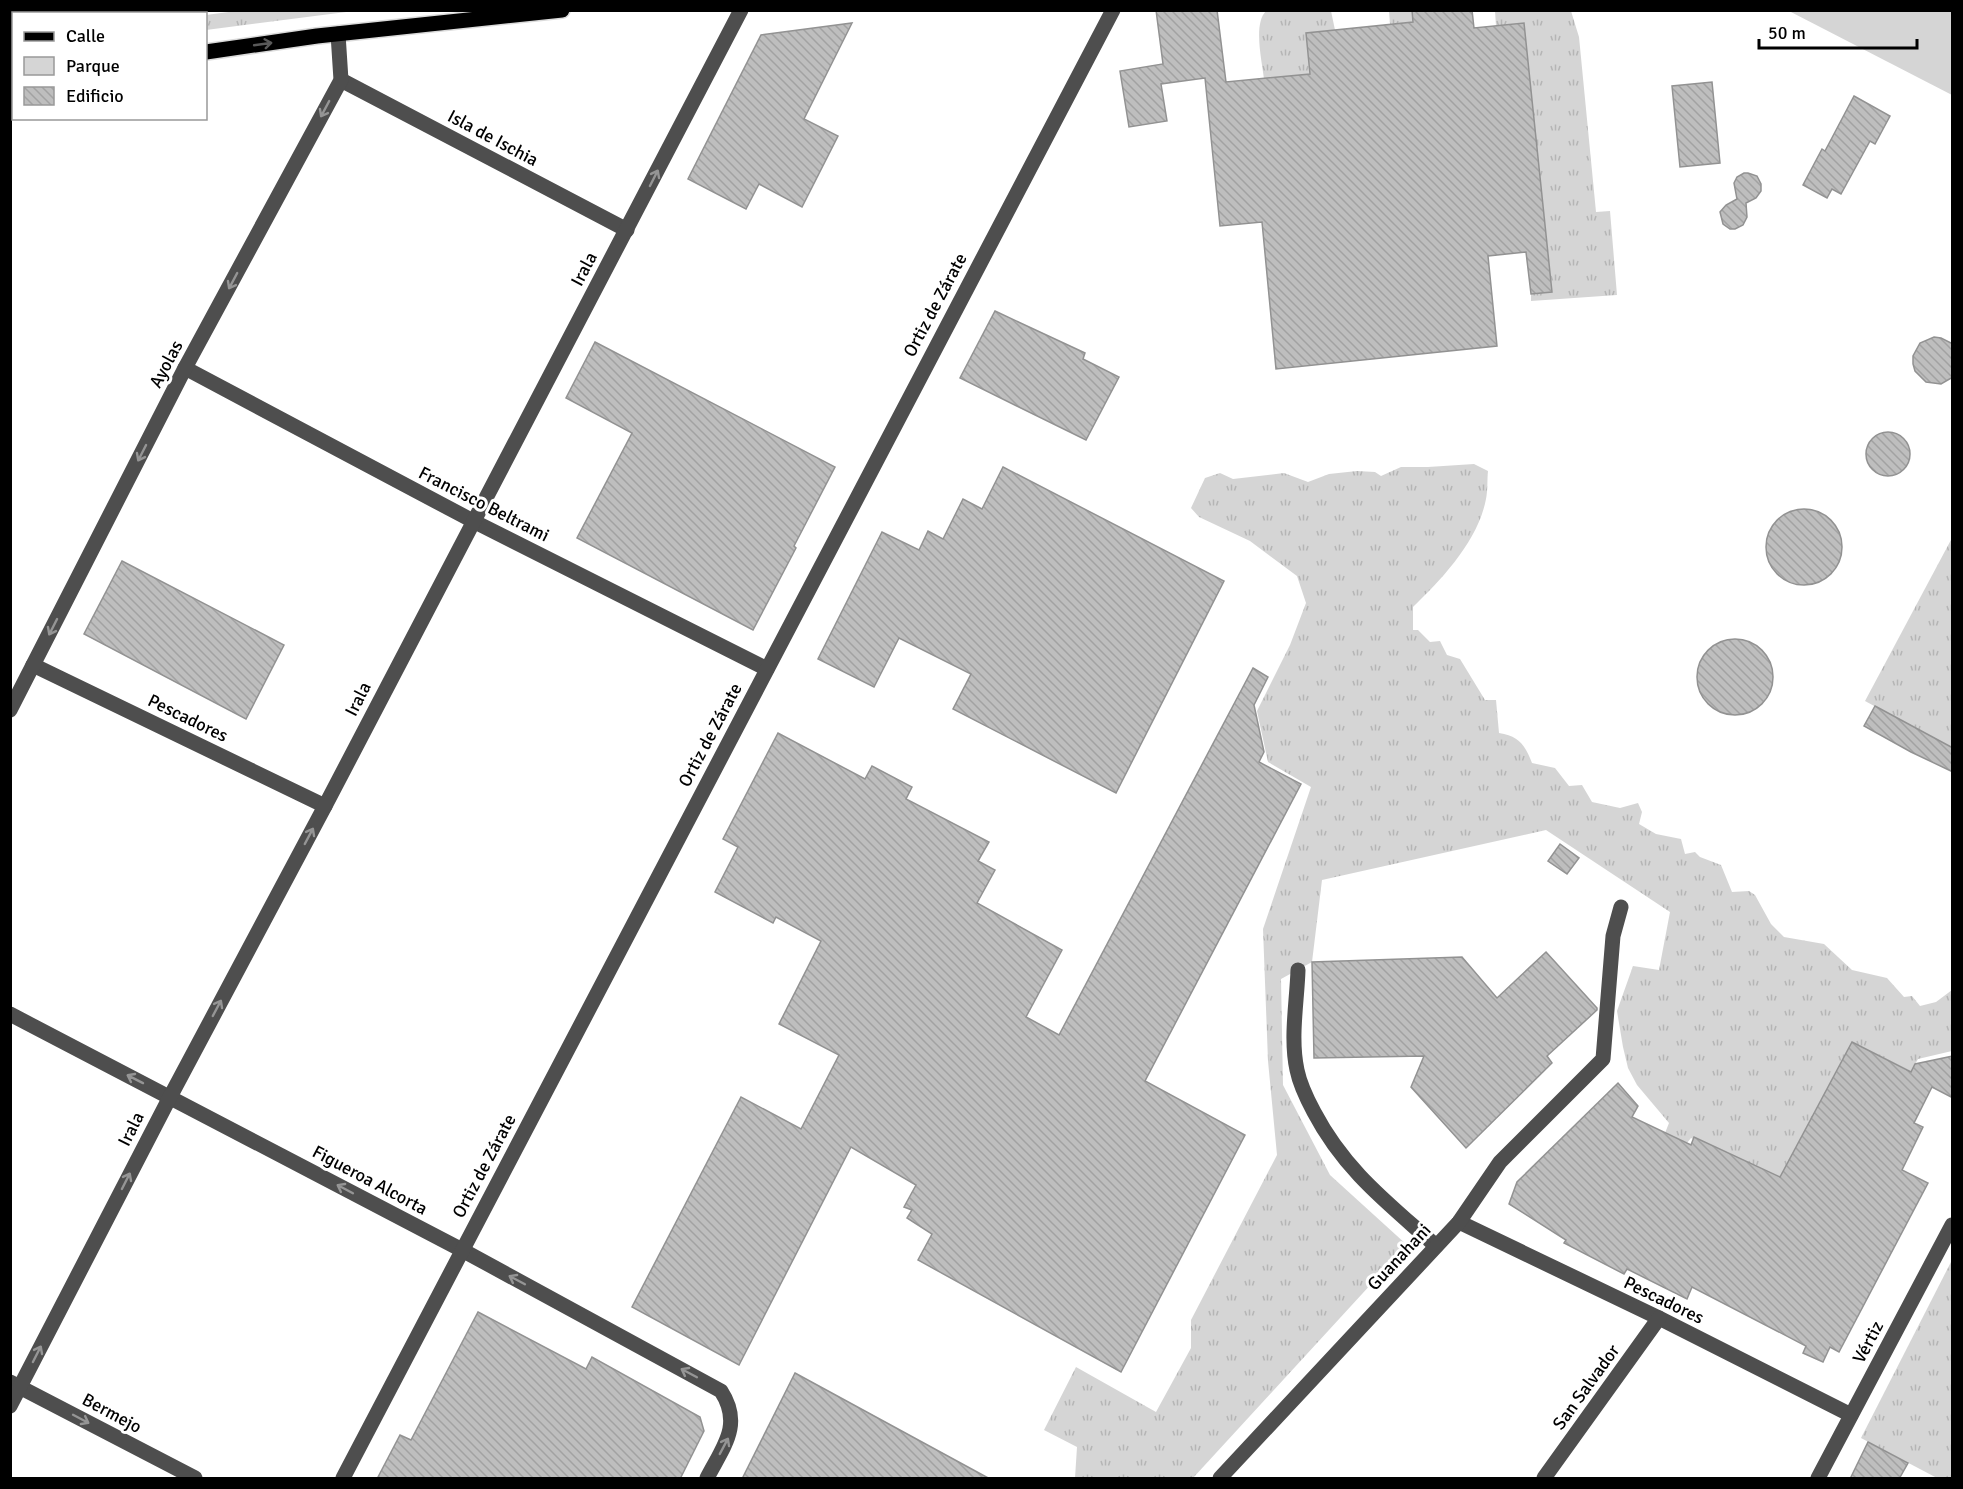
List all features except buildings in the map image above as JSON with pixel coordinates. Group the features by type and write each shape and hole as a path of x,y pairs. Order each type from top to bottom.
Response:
{"main road":[{"path":"207,52 338,34 562,10"}],"street":[{"name":"Irala","path":"10,1406 15,1385 325,806 741,10"},
{"name":"Ortiz de Zárate","path":"343,1479 1113,10"},
{"path":"338,34 341,80"},
{"name":"Isla de Ischia","path":"341,80 627,230"},
{"name":"Ayolas","path":"10,710 185,368 341,80"},
{"name":"Francisco Beltrami","path":"185,368 473,521 767,669"},
{"name":"Pescadores","path":"33,665 325,806"},
{"name":"Guanahani","path":"1220,1479 1459,1222 1500,1162 1603,1059 1612,936 1621,907"},
{"path":"1298,970 1294,1042 1297,1070 1305,1094 1338,1153 1359,1176 1436,1246"},
{"name":"Figueroa Alcorta","path":"10,1014 462,1250 721,1391 730,1411 730,1434 707,1479"},
{"name":"Pescadores","path":"1459,1222 1659,1318 1851,1415"},
{"name":"Vértiz","path":"1818,1479 1953,1225"},
{"name":"San Salvador","path":"1544,1479 1659,1318"},
{"name":"Bermejo","path":"15,1385 195,1479"}],"green space":[{"path":"236,10 354,11 207,30 207,15"},
{"path":"1266,11 1331,11 1335,30 1306,33 1310,74 1264,79 1259,33 1262,17"},
{"path":"1389,11 1412,11 1413,22 1390,24"},
{"path":"1495,11 1571,11 1579,37 1596,212 1610,211 1617,295 1531,301 1531,294 1552,291 1524,24 1496,26"},
{"path":"1789,11 1952,11 1952,95"},
{"path":"1474,464 1488,471 1487,496 1482,515 1467,544 1447,572 1413,607 1413,630 1418,630 1430,642 1440,641 1447,655 1460,659 1485,700 1496,700 1499,733 1512,736 1520,742 1532,763 1555,768 1569,786 1582,785 1592,802 1620,808 1638,803 1642,812 1639,824 1656,834 1681,839 1685,854 1695,852 1700,857 1721,865 1732,892 1749,891 1755,895 1771,924 1784,937 1824,944 1852,970 1887,978 1904,997 1912,996 1920,1006 1936,1002 1952,990 1952,1051 1918,1059 1909,1075 1908,1070 1852,1042 1780,1179 1691,1138 1687,1143 1665,1133 1669,1123 1637,1085 1628,1068 1617,1011 1633,966 1659,970 1670,912 1546,830 1322,880 1312,962 1281,979 1283,1085 1330,1175 1407,1245 1193,1478 1075,1478 1077,1447 1044,1430 1076,1367 1156,1412 1191,1348 1191,1320 1277,1155 1268,1061 1263,929 1311,787 1268,762 1257,711 1290,645 1306,603 1297,576 1250,541 1199,517 1191,508 1205,478 1220,473 1233,479 1284,473 1308,482 1329,474 1357,471 1375,472 1381,476 1401,467"},
{"path":"1952,538 1952,748 1865,701"},
{"path":"1952,1260 1952,1478 1937,1478 1861,1438"}]}
